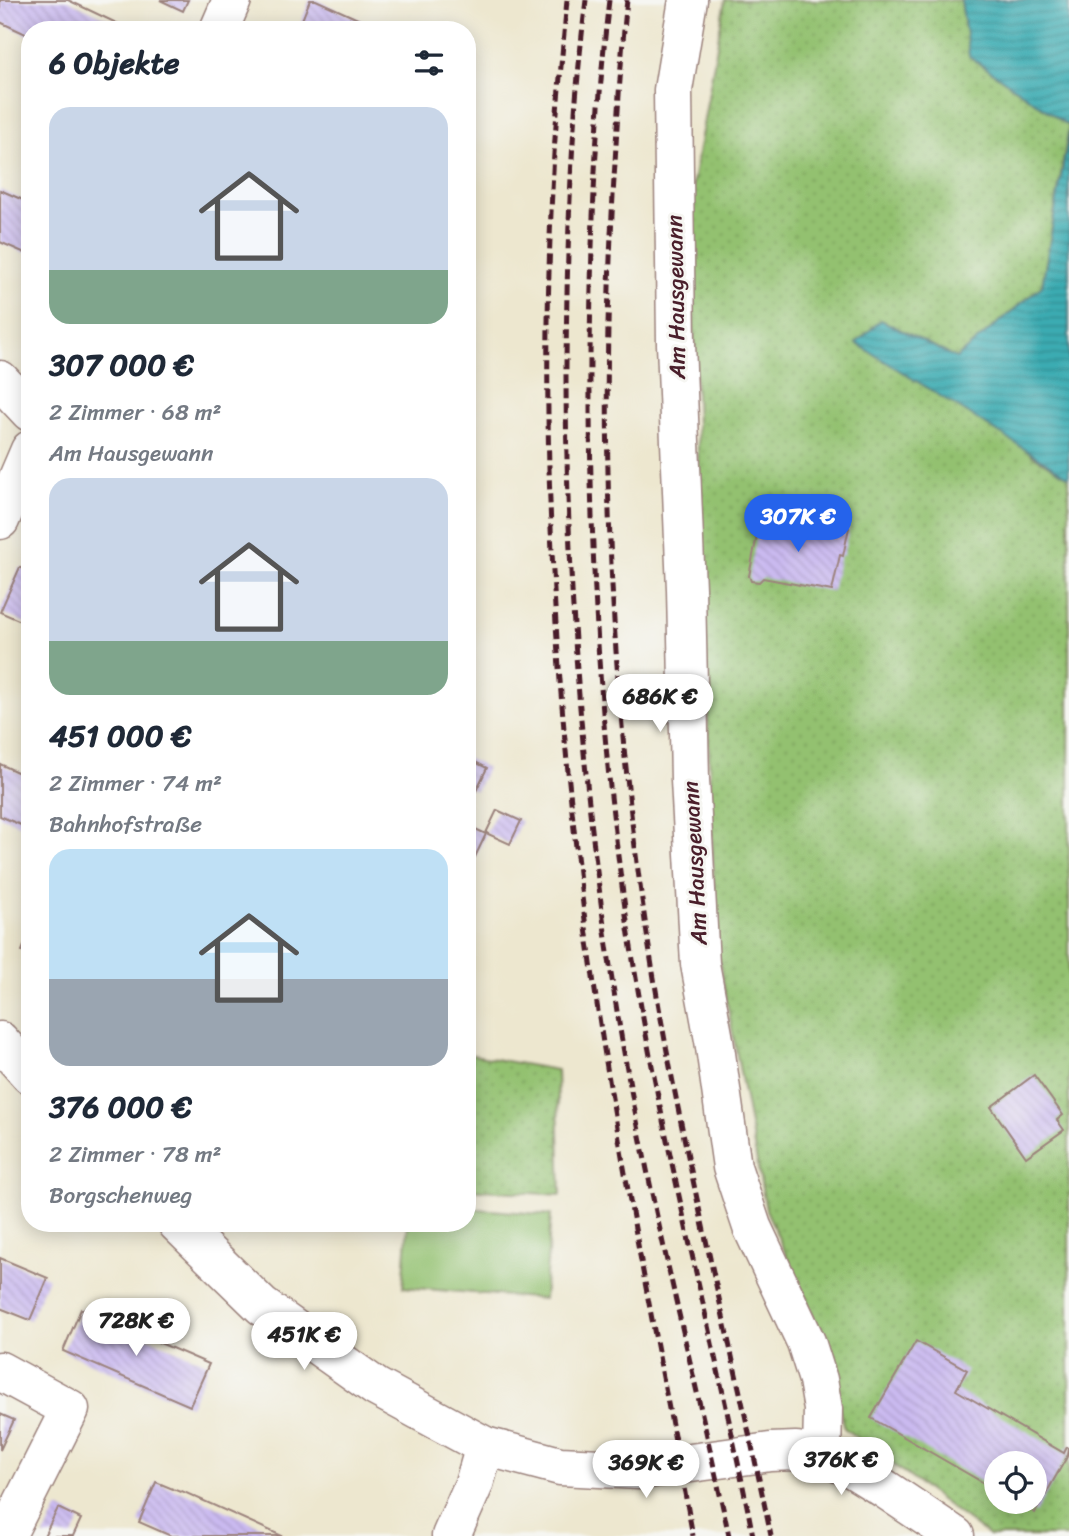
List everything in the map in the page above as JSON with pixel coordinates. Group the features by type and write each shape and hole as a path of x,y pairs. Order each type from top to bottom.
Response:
{"street":[{"path":"223,21 232,0"},
{"name":"Am Hausgewann","path":"688,0 673,90 676,344 686,589 690,780 700,964 732,1167 752,1227 806,1342 818,1380 823,1409 822,1456"},
{"path":"0,380 21,402"},
{"path":"0,520 21,471"},
{"path":"0,1041 21,1064"},
{"path":"186,1232 268,1311 376,1387 485,1446 560,1466 640,1471 770,1452 796,1451 822,1456 853,1469 955,1536"},
{"path":"0,1371 70,1409 6,1536"},
{"path":"451,1536 474,1484 485,1446"}],"green space":[{"path":"725,0 961,0 969,56 1069,126 1042,286 956,358 881,320 1033,456 1069,477 1069,1536 989,1536 844,1428 821,1333 766,1210 716,944 689,205"},
{"path":"476,1056 557,1070 561,1195 476,1190"},
{"path":"476,1209 551,1215 544,1299 403,1287 407,1232 476,1232"}],"water":[{"path":"961,0 1069,0 1069,126 969,56"},
{"path":"1069,131 1069,477 856,343 881,320 956,358 1042,286"}],"building":[{"path":"0,0 68,0 112,21 21,21 21,32 0,22"},
{"path":"160,0 188,0 183,11"},
{"path":"310,0 316,0 362,21 302,21"},
{"path":"0,190 21,199 21,251 0,242"},
{"path":"760,520 819,528 820,522 849,528 832,591 763,578 759,582 751,581 749,576"},
{"path":"20,567 21,621 0,612"},
{"path":"476,762 487,768 476,791"},
{"path":"0,764 21,774 21,825 0,816"},
{"path":"497,810 521,821 510,844 486,833"},
{"path":"476,829 486,834 476,855"},
{"path":"1034,1075 1063,1115 1057,1120 1064,1130 1026,1157 991,1107"},
{"path":"0,1258 48,1278 30,1320 0,1308"},
{"path":"81,1309 209,1364 190,1406 63,1351"},
{"path":"916,1341 967,1370 956,1390 1064,1453 1067,1447 1069,1448 1068,1455 1047,1492 1047,1451 984,1451 984,1483 871,1418"},
{"path":"0,1414 14,1420 0,1450"},
{"path":"156,1482 282,1536 171,1536 139,1522"},
{"path":"58,1508 81,1519 73,1536 44,1536"}],"railway":[{"path":"567,0 557,107 549,254 550,505 559,672 575,838 598,1013 693,1536"},
{"path":"586,0 571,183 566,366 569,535 580,705 597,873 633,1103 729,1536"},
{"path":"609,0 595,179 590,358 594,577 604,723 620,868 643,1016 672,1165 753,1536"},
{"path":"627,0 615,163 608,358 610,553 624,747 648,941 661,1016 690,1165 771,1536"}]}
